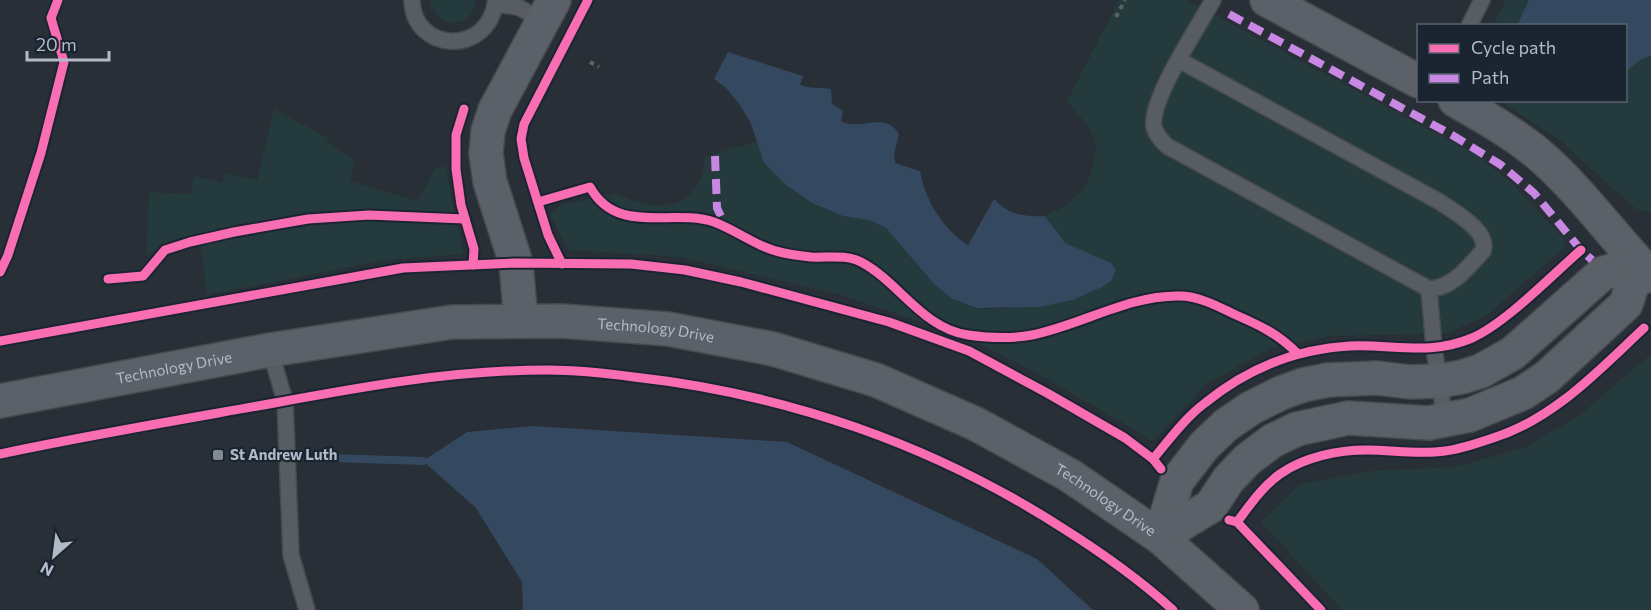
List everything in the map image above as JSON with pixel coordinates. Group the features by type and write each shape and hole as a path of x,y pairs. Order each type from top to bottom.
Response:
{"street":[{"path":"1267,0 1417,80"},
{"path":"521,321 516,263 490,182 486,154 488,131 495,110 549,10"},
{"path":"1458,102 1493,122 1536,153 1570,185 1645,270"},
{"path":"1160,537 1177,481 1204,446 1226,425 1251,408 1303,385 1328,380 1377,378 1410,382 1440,381 1462,377 1496,364 1513,353 1603,273 1645,270"},
{"path":"1160,537 1211,506 1228,480 1248,460 1272,441 1297,429 1348,418 1429,423 1470,415 1523,393 1547,377 1626,304 1645,270"},
{"name":"Technology Drive","path":"0,401 270,350 452,322 561,321 668,329 773,349 876,380 976,424 1069,475 1160,537 1242,610"}],"lane":[{"path":"412,0 415,16 423,28 435,37 449,41 463,41 477,35 487,25 496,2 549,10"},
{"path":"1179,60 1440,202 1468,222 1482,236 1485,245 1483,251 1452,282 1442,289 1429,289 1167,146 1154,127 1156,108 1179,60 1213,0"},
{"path":"1470,24 1482,0"},
{"path":"1429,289 1434,348 1445,420"},
{"path":"270,350 285,401 291,555 307,610"}],"path":[{"path":"1116,17 1125,0"},
{"path":"590,62 599,67"}],"green space":[{"path":"430,0 476,0 468,17 453,22 438,17"},
{"path":"1119,0 1186,0 1473,153 1512,183 1563,238 1564,248 1487,315 1446,334 1329,336 1271,348 1207,384 1153,441 1051,381 967,337 838,294 680,257 569,250 550,214 561,205 617,193 646,204 674,203 686,197 695,188 702,174 705,157 757,141 764,163 786,185 812,203 843,216 869,220 886,228 935,285 951,298 977,308 1005,309 1080,250 1065,243 1045,216 1071,201 1089,178 1096,148 1095,141 1067,101"},
{"path":"1506,0 1529,0 1517,24 1493,24"},
{"path":"1651,56 1651,213 1636,209 1558,139 1502,102 1627,102 1627,70 1642,59"},
{"path":"274,109 328,138 327,141 355,161 350,181 418,201 435,169 446,166 464,254 385,260 207,295 200,240 170,245 146,256 149,192 191,194 194,176 222,183 225,173 257,180"},
{"path":"1651,354 1651,610 1342,610 1261,522 1300,484 1371,471 1455,467 1526,447 1581,414"}],"water":[{"path":"1529,0 1651,0 1651,56 1642,59 1627,70 1627,24 1517,24"},
{"path":"728,52 803,76 800,85 831,89 832,104 843,111 841,121 848,124 879,122 893,127 899,134 894,154 895,163 920,171 926,193 936,213 951,231 968,245 994,199 1005,209 1017,214 1045,216 1065,243 1111,263 1116,270 1112,280 1073,300 1039,307 977,308 951,298 935,285 886,228 869,220 843,216 812,203 786,185 764,163 751,124 740,105 726,88 714,79"},
{"path":"533,426 787,442 1037,559 1093,610 523,610 522,582 476,508 423,461 467,432"}],"waterway":[{"path":"331,458 423,461"}],"marked path":[{"path":"1229,14 1452,135 1501,165 1534,193 1592,260"},
{"path":"715,156 717,208 726,227"}],"cycle path":[{"path":"0,272 8,255 41,153 64,62 51,18 58,0"},
{"path":"562,264 548,235 524,158 521,139 524,124 588,0"},
{"path":"464,109 456,135 456,169 461,205 474,249 473,265"},
{"path":"538,202 590,187 601,202 615,211 630,216 697,218 714,222 775,251 811,257 843,257 855,260 875,271 937,323 952,331 968,335 1000,338 1032,335 1142,300 1180,296 1209,302 1253,323 1276,336 1297,353"},
{"path":"108,279 143,276 165,250 190,242 308,219 369,215 465,219"},
{"path":"1153,459 1191,415 1221,391 1255,370 1291,356 1330,348 1350,346 1441,347 1472,338 1514,310 1581,250"},
{"path":"0,341 403,268 516,263 631,264 685,270 741,282 889,322 969,351 1125,438 1153,459 1161,469"},
{"path":"1237,522 1274,479 1289,468 1310,459 1356,450 1426,453 1445,451 1475,444 1515,430 1536,419 1574,392 1644,328"},
{"path":"0,454 134,428 442,376 547,370 590,372 691,385 803,410 911,448 963,472 1014,499 1092,547 1173,610"},
{"path":"1229,520 1237,522 1321,610"}],"place":[{"name":"St Andrew Luth","path":"218,455"}]}
